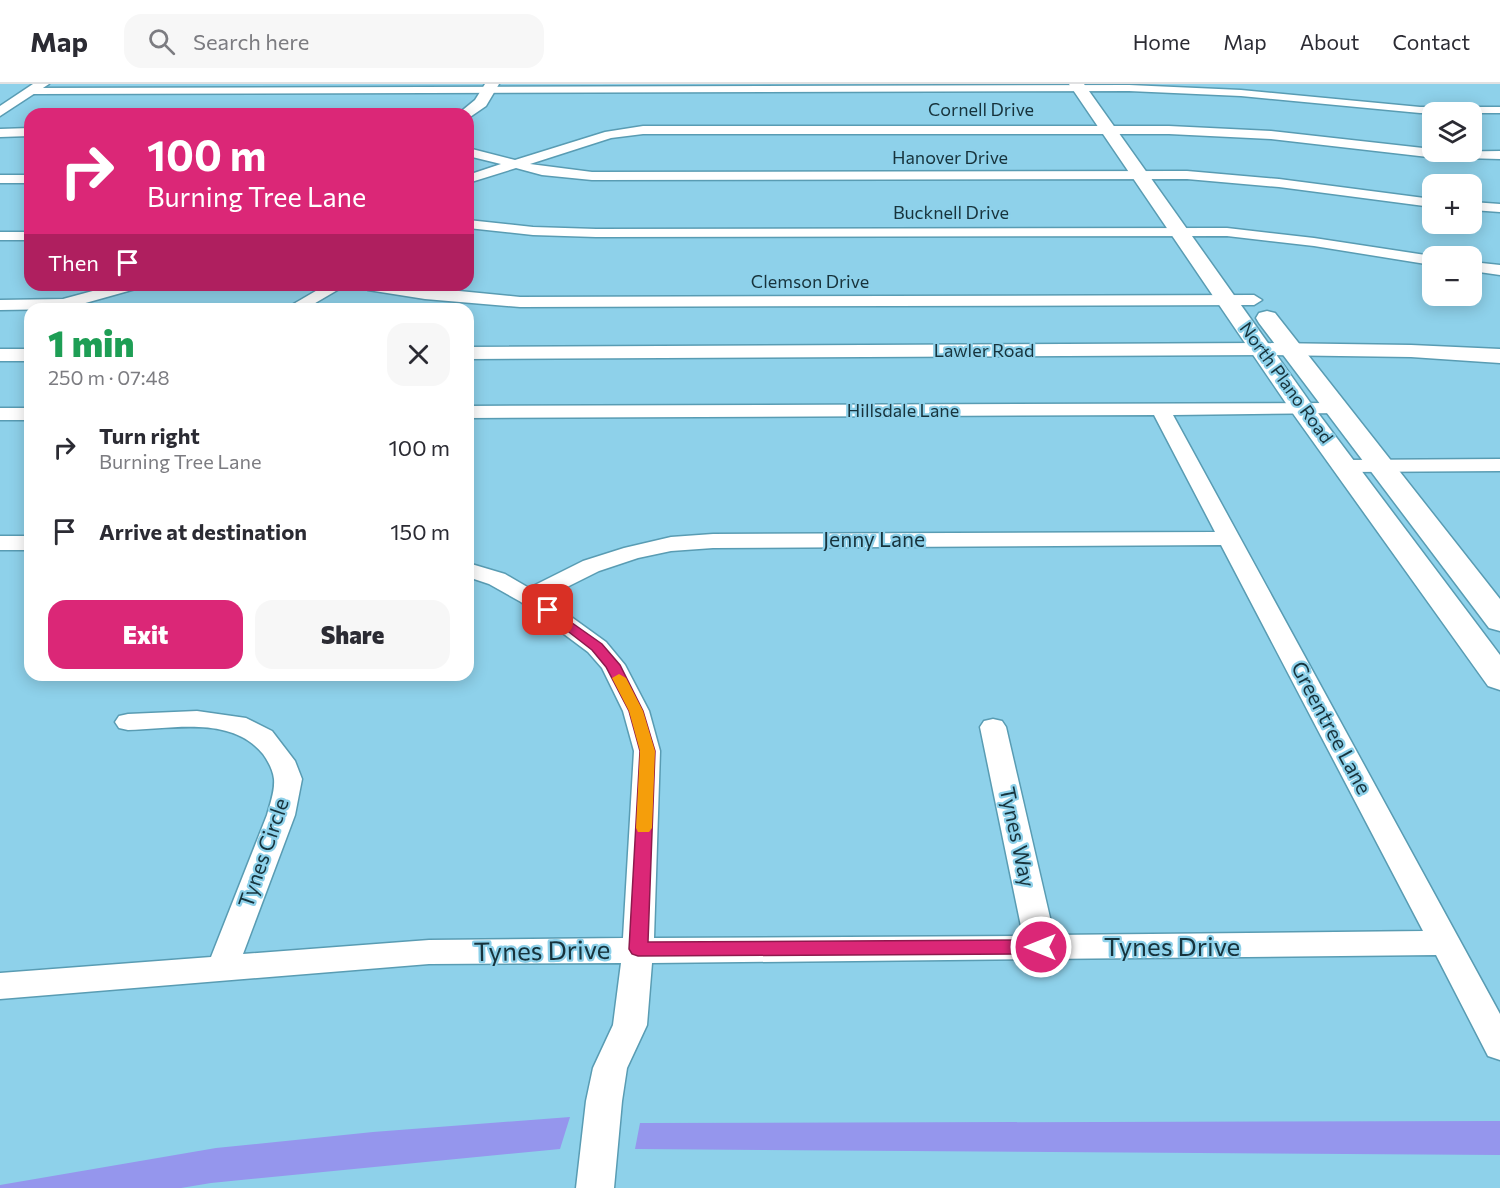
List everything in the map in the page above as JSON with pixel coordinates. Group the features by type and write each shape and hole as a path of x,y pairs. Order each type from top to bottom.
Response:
{"main road":[{"path":"1085,86 1126,129 1175,193"},
{"name":"North Plano Road","path":"1085,86 1107,129 1140,176 1221,255"},
{"name":"North Plano Road","path":"1192,227 1227,300 1303,410 1347,466 1500,679"},
{"name":"North Plano Road","path":"1240,281 1290,350 1500,621"}],"street":[{"path":"0,112 36,88 1085,86 1359,99 1420,110 1500,110"},
{"path":"474,108 481,103 490,87"},
{"name":"Cornell Drive","path":"474,177 609,135 643,130 1126,129 1211,131 1300,138 1428,153 1500,155"},
{"path":"0,132 24,132"},
{"name":"Hanover Drive","path":"474,154 513,165 565,175 1162,176 1275,181 1422,202"},
{"path":"0,179 24,179"},
{"path":"1482,206 1500,207"},
{"name":"Bucknell Drive","path":"474,225 533,231 596,233 1192,227 1264,234 1422,259"},
{"path":"0,236 24,236"},
{"path":"1482,268 1500,270"},
{"path":"68,303 111,291"},
{"path":"304,303 327,291"},
{"name":"Clemson Drive","path":"406,291 520,302 1254,300"},
{"path":"0,305 24,305"},
{"name":"Lawler Road","path":"474,353 1290,350 1411,351 1500,356"},
{"path":"0,355 24,355"},
{"name":"Hillsdale Lane","path":"474,412 1337,409"},
{"name":"Greentree Lane","path":"1161,411 1500,1046"},
{"path":"0,414 24,414"},
{"path":"1347,466 1500,465"},
{"name":"Jenny Lane","path":"529,597 591,566 671,544 725,541 1229,538"},
{"path":"0,543 24,543"},
{"path":"474,572 497,579 529,597 597,647 613,665 636,711 647,751 638,949 630,1025 610,1068 595,1188"},
{"name":"Tynes Circle","path":"128,722 198,721 239,724 260,737 281,759 288,780 284,808 222,968"},
{"name":"Tynes Way","path":"993,727 1041,947"},
{"name":"Tynes Drive","path":"0,986 429,952 1446,943"}],"water":[{"path":"570,1117 560,1149 211,1183 181,1188 0,1188 0,1185 216,1148 373,1132"},
{"path":"1500,1121 1500,1155 635,1149 640,1123"}],"slow traffic":[{"path":"619,678 636,711 647,751 644,828"}],"route":[{"path":"548,610 597,647 613,665 636,711 647,751 638,949 1041,947"}]}
